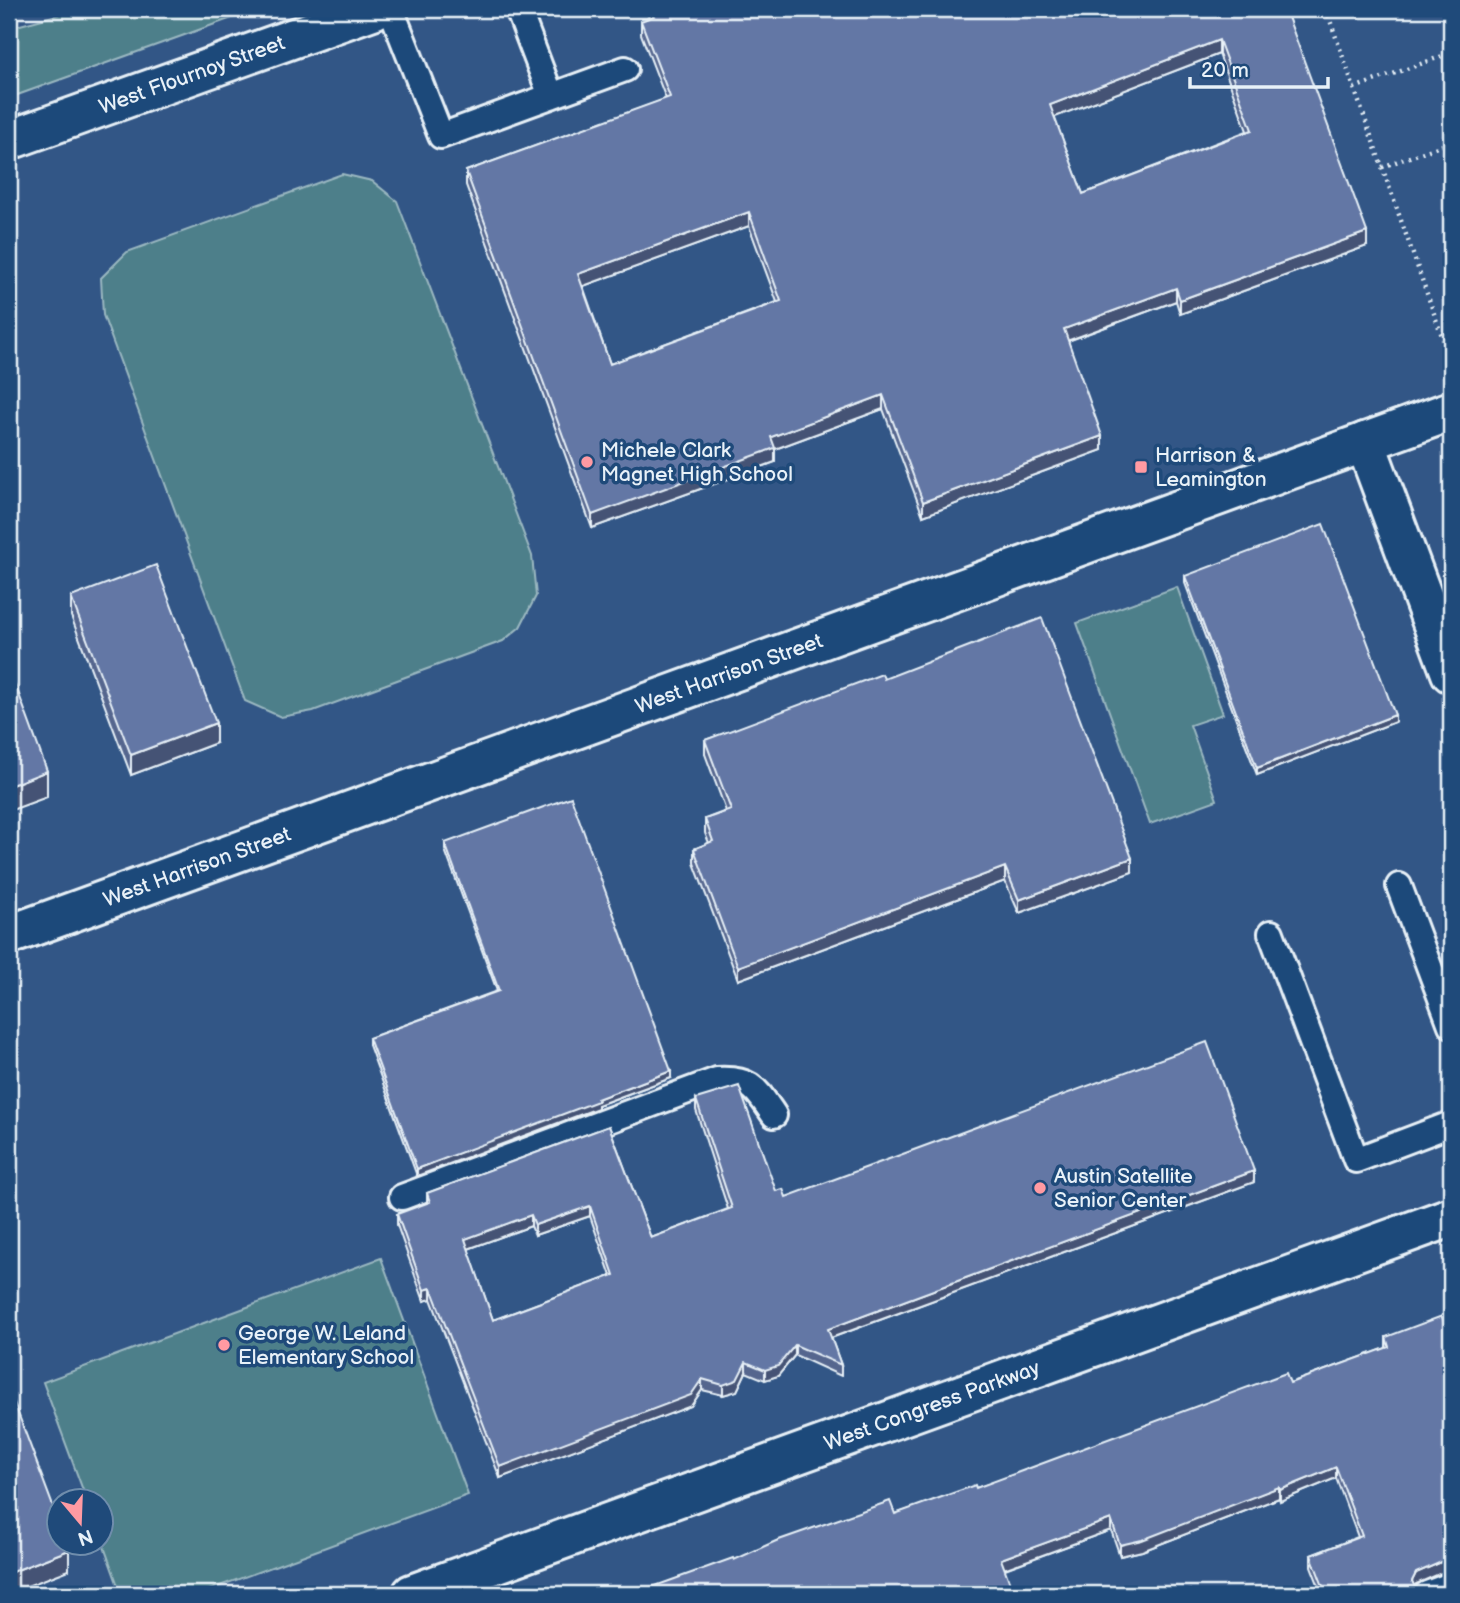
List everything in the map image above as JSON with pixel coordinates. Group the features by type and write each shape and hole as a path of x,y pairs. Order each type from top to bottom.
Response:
{"street":[{"name":"West Flournoy Street","path":"9,140 375,9"},
{"name":"West Harrison Street","path":"9,934 1451,411"},
{"path":"1365,442 1451,673"},
{"name":"West Congress Parkway","path":"412,1594 1451,1217"}],"lane":[{"path":"391,9 440,136 625,69"},
{"path":"518,9 551,96"},
{"path":"1399,886 1451,1025"},
{"path":"1271,933 1356,1160 1451,1124"},
{"path":"402,1197 718,1080 738,1079 755,1087 774,1115"},
{"path":"1427,1594 1451,1585"}],"path":[{"path":"1326,9 1447,351"},
{"path":"1354,88 1451,53"},
{"path":"1382,166 1451,142"}],"green space":[{"path":"79,9 257,9 9,98 9,28"},
{"path":"342,174 372,181 397,201 532,556 536,596 520,627 503,641 313,711 281,717 245,701 103,315 101,278 127,252"},
{"path":"1177,587 1223,714 1190,725 1217,800 1150,824 1077,623"},
{"path":"381,1258 468,1495 198,1594 121,1594 108,1558 116,1558 116,1488 82,1488 43,1382"}],"building":[{"path":"651,9 1285,9 1367,232 1180,300 1176,288 1064,329 1102,436 923,502 883,395 771,437 775,448 592,515 466,171 670,97 641,21 654,16","holes":["1219,40 1252,130 1083,194 1050,105","749,212 781,301 610,364 578,274"]},
{"path":"1323,524 1395,715 1257,768 1185,576"},
{"path":"156,565 216,723 131,755 71,597"},
{"path":"1042,618 1132,858 1019,900 1005,867 738,967 694,849 713,841 705,819 731,810 705,740 882,674 884,679"},
{"path":"9,667 47,771 9,786"},
{"path":"571,797 671,1071 417,1169 369,1038 499,991 445,843"},
{"path":"1207,1042 1254,1171 828,1329 841,1365 795,1345 778,1366 765,1370 746,1362 737,1380 723,1385 702,1379 691,1395 500,1467 431,1288 424,1290 397,1214 430,1202 427,1193 609,1126 651,1238 732,1208 696,1099 739,1086 776,1191 783,1189 786,1197","holes":["590,1206 614,1275 493,1320 465,1239 531,1215 535,1225"]},
{"path":"1442,1316 1444,1323 1451,1320 1451,1560 1416,1573 1412,1581 1418,1594 1326,1594 1311,1555 1362,1536 1336,1467 1142,1540 1120,1545 1111,1519 1001,1559 1011,1586 1008,1587 1011,1594 633,1594 733,1558 734,1560 776,1541 890,1501 895,1514 975,1485 976,1488 1286,1373 1290,1383 1389,1347 1386,1337"},
{"path":"9,1389 46,1488 46,1558 48,1558 9,1573"},
{"path":"1451,1589 1451,1594 1438,1594"}],"place":[{"name":"Michele Clark Magnet High School","path":"587,462"},
{"name":"Harrison & Leamington","path":"1141,467"},
{"name":"Austin Satellite Senior Center","path":"1040,1188"},
{"name":"George W. Leland Elementary School","path":"224,1345"}]}
